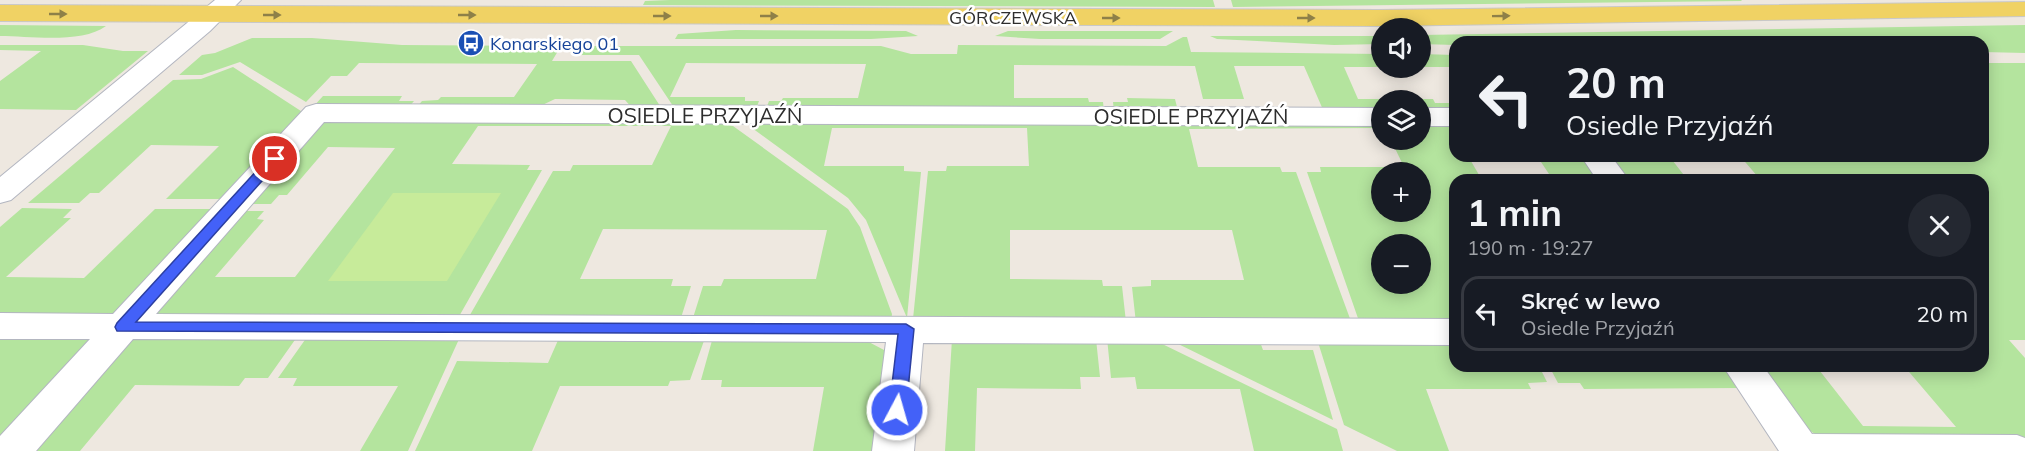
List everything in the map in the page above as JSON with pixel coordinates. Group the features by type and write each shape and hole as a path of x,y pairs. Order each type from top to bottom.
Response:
{"main road":[{"name":"GÓRCZEWSKA","path":"0,13 221,8 1378,18 2025,9"}],"street":[{"path":"0,193 221,8"},
{"name":"OSIEDLE PRZYJAŹŃ","path":"11,451 316,113 1371,117"},
{"path":"1431,117 1449,117"},
{"path":"0,326 1449,332"},
{"path":"893,451 906,329"},
{"path":"1746,372 1801,450 2017,451"}],"green space":[{"path":"1213,0 1215,7 643,5 645,1"},
{"path":"1231,0 1741,0 1742,1 1233,7"},
{"path":"0,25 106,26 84,35 55,38 0,36"},
{"path":"2025,25 2025,53 1989,52 1989,36 1449,36 1449,45 1431,44 1431,35"},
{"path":"736,30 906,31 918,36 871,39 675,39 678,34"},
{"path":"1008,31 1173,31 1160,39 1040,39 995,36"},
{"path":"1210,36 1371,36 1371,44 1334,45 1217,39"},
{"path":"1187,37 1191,52 1371,54 1371,67 1344,67 1358,99 1371,99 1371,112 1324,112 1304,66 1234,66 1244,99 1203,99 1195,66 1014,65 1014,98 1088,98 1089,102 1103,102 1104,111 766,109 769,101 781,101 783,98 858,98 866,64 686,63 670,97 745,97 745,101 759,101 756,109 673,106 639,55 572,55 577,46 881,46 911,54 957,54 958,45 1166,46"},
{"path":"252,38 312,38 402,45 561,46 552,61 631,61 662,109 633,109 625,100 555,99 534,109 416,108 422,101 438,100 441,97 514,97 537,64 359,63 347,76 331,76 306,102 240,62 202,75 179,75 202,55 215,53"},
{"path":"0,45 83,45 123,51 148,51 76,110 0,109 0,81 41,51 0,50"},
{"path":"1431,54 1449,55 1449,67 1431,67"},
{"path":"1989,63 2025,63 2025,340 2009,340 2025,358 2025,438 1815,434 1807,429 1763,372 1821,372 1863,426 1956,427 1909,372 1989,372 1989,174 1755,174 1745,162 1989,162"},
{"path":"233,67 304,113 226,199 166,199 219,146 151,145 99,193 90,193 79,203 28,203 173,80 201,79"},
{"path":"323,96 402,96 399,101 414,101 408,108 312,108"},
{"path":"1127,98 1175,99 1177,107 1261,107 1263,111 1114,111 1113,102 1128,102"},
{"path":"1431,99 1435,103 1449,103 1449,112 1431,112"},
{"path":"705,119 733,126 848,209 860,227 892,314 891,322 692,321 703,286 721,286 724,279 816,279 827,230 603,229 580,279 673,279 671,286 691,286 680,321 467,320 553,171 570,171 573,165 652,165 671,126 478,126 452,164 530,165 527,170 542,170 457,320 159,317 155,313 239,211 264,211 257,219 264,220 215,277 295,277 395,148 328,147 287,195 279,195 271,204 245,204 319,125 328,121"},
{"path":"754,119 1371,121 1371,128 1189,129 1198,167 1280,167 1282,172 1296,172 1352,324 1136,323 1132,287 1151,286 1151,280 1244,280 1232,230 1010,230 1010,279 1102,280 1103,286 1122,286 1126,322 913,319 928,171 946,171 947,166 1029,166 1027,128 832,128 824,166 904,166 904,171 921,172 907,318 866,220 848,198 752,128"},
{"path":"1431,121 1449,121 1449,162 1472,162 1478,174 1449,174 1449,324 1360,324 1307,172 1321,172 1320,167 1371,167 1371,222 1431,222 1431,162 1402,162 1396,150 1431,150"},
{"path":"1541,162 1590,162 1598,174 1549,174"},
{"path":"1613,162 1674,162 1683,174 1622,174"},
{"path":"393,193 501,193 447,281 328,281"},
{"path":"22,208 72,209 63,218 71,218 6,277 84,278 155,209 217,209 120,311 107,316 0,319 0,227"},
{"path":"0,336 90,337 93,340 0,449"},
{"path":"297,337 268,378 245,378 239,386 135,385 80,451 24,451 125,343 136,339"},
{"path":"307,337 460,337 408,451 360,451 398,386 293,386 297,378 278,378"},
{"path":"713,337 865,340 884,350 889,358 879,451 813,451 824,387 721,387 722,380 701,380"},
{"path":"559,338 705,338 690,380 670,381 668,386 560,386 532,451 415,451 457,361 548,363"},
{"path":"1107,338 1152,339 1337,429 1343,451 1254,451 1240,389 1137,389 1135,377 1111,378"},
{"path":"1166,338 1259,339 1263,350 1313,350 1333,420"},
{"path":"952,339 1096,339 1100,377 1080,377 1081,389 977,388 975,451 945,451"},
{"path":"1317,339 1449,340 1449,372 1542,372 1547,382 1528,383 1531,389 1426,389 1449,451 1397,451 1344,425"},
{"path":"1552,372 1733,372 1741,388 1584,389 1580,383 1558,383"}],"place":[{"name":"Konarskiego 01","path":"471,43"}],"route":[{"path":"275,159 123,327 906,329 897,410"}]}
